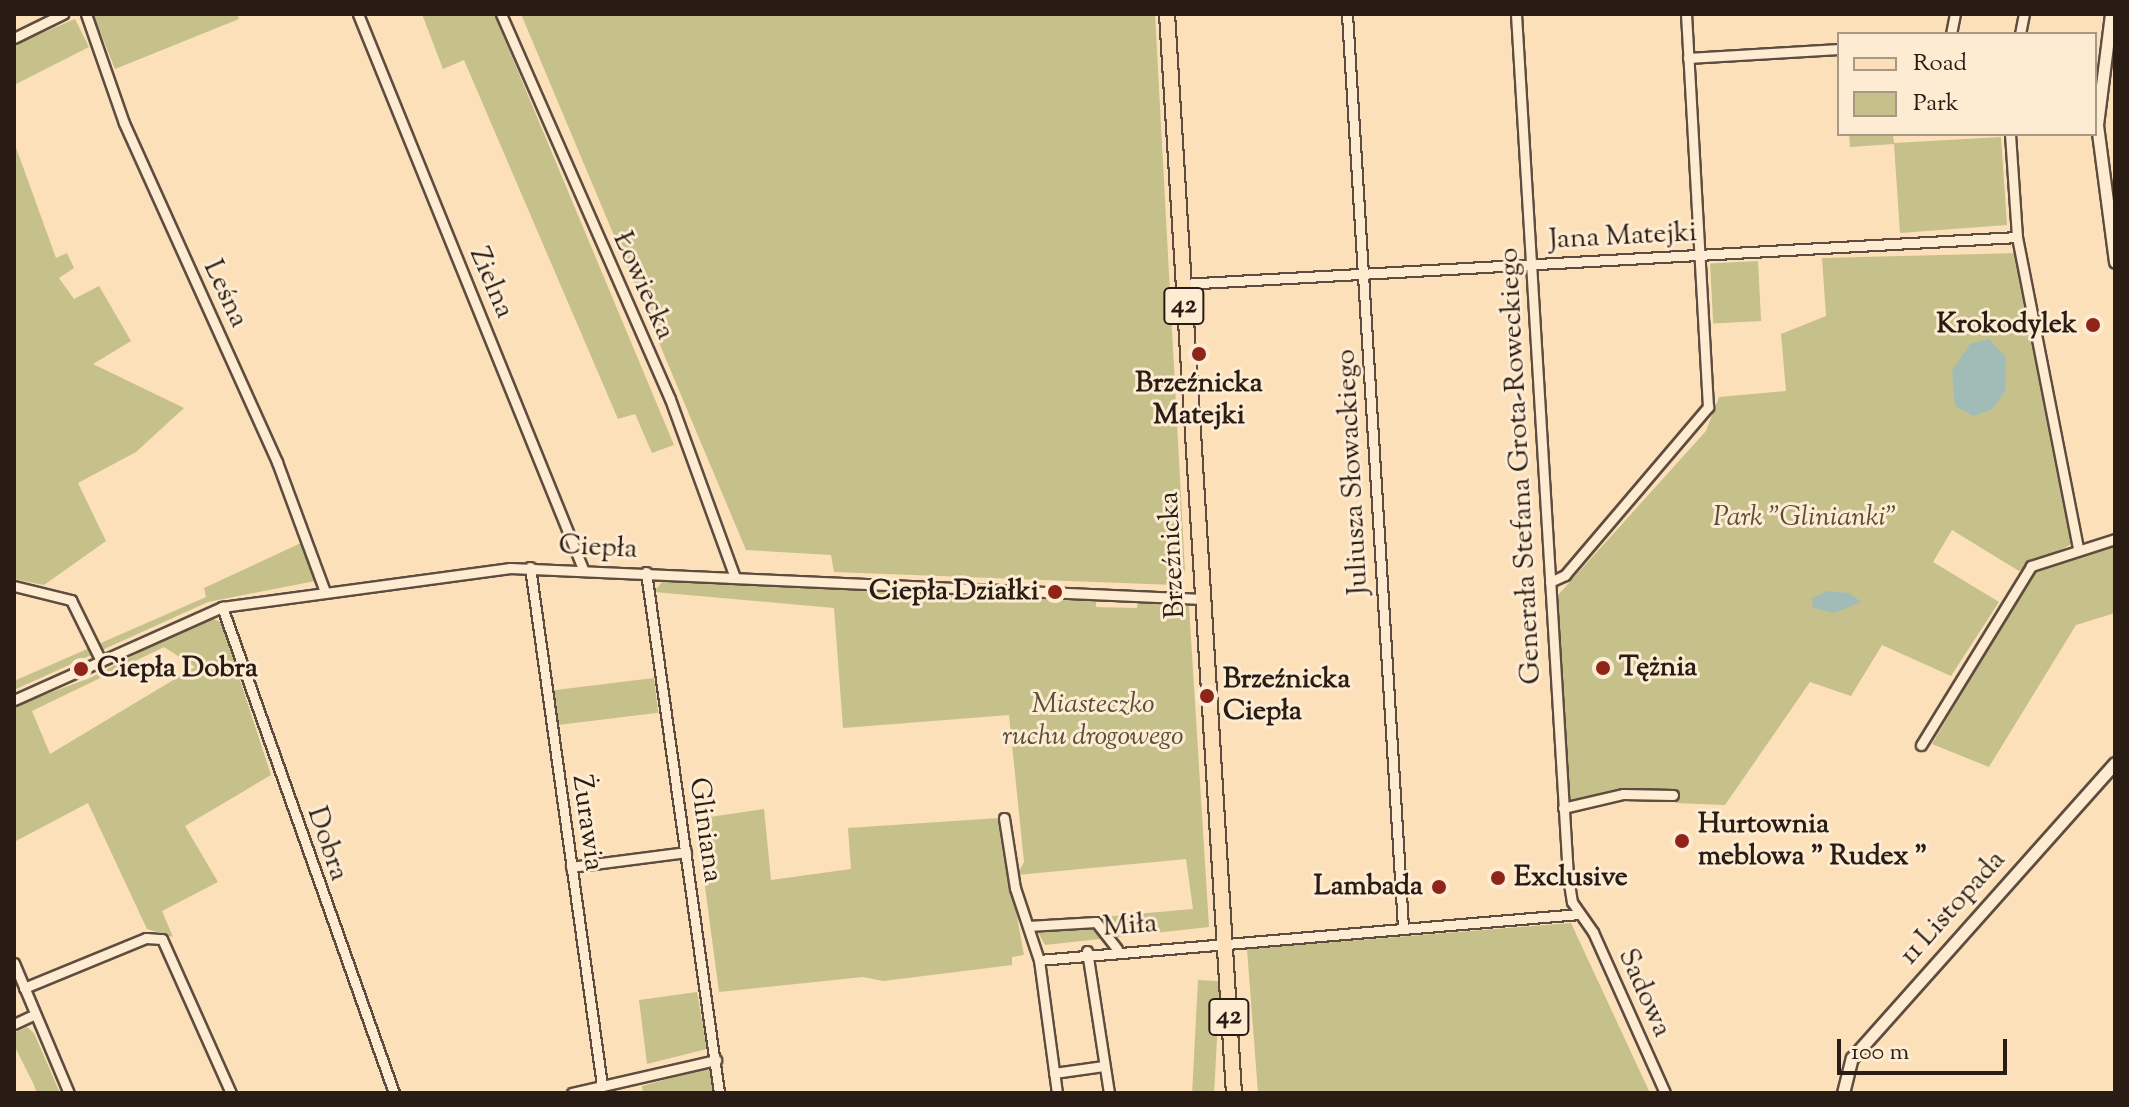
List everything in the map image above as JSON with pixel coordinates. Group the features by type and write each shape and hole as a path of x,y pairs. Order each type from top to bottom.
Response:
{"main road":[{"name":"Brzeźnicka","path":"1167,14 1234,1093"}],"street":[{"path":"14,38 63,14"},
{"name":"Leśna","path":"86,14 124,123 277,462 325,592"},
{"name":"Zielna","path":"358,14 583,569"},
{"name":"Łowiecka","path":"501,14 670,399 735,578"},
{"name":"Juliusza Słowackiego","path":"1347,14 1403,928"},
{"name":"Generała Stefana Grota-Roweckiego","path":"1516,14 1563,808 1579,914"},
{"path":"1550,582 1565,575 1708,407 1686,14"},
{"path":"2111,14 2099,76 2099,170 2115,262"},
{"path":"1688,58 1837,49"},
{"path":"2010,136 2017,237 2078,547"},
{"path":"2099,170 2115,170"},
{"name":"Jana Matejki","path":"1182,284 2017,237"},
{"path":"1921,745 2031,566 2078,547 2115,539"},
{"name":"Ciepła","path":"14,700 222,607 530,567 1202,599"},
{"name":"Żurawia","path":"530,567 602,1085"},
{"name":"Gliniana","path":"646,572 719,1093"},
{"path":"14,586 71,600 101,661"},
{"name":"Dobra","path":"222,607 394,1093"},
{"name":"11 Listopada","path":"1843,1093 1852,1058 2115,763"},
{"path":"1563,808 1623,794 1673,795"},
{"path":"1004,818 1028,926 1039,960 1057,1093"},
{"path":"571,867 686,852"},
{"name":"Miła","path":"1039,960 1087,951 1579,914"},
{"name":"Sadowa","path":"1579,914 1665,1093"},
{"path":"1028,926 1096,922 1117,949"},
{"path":"24,988 146,938 162,939 231,1093"},
{"path":"1087,951 1109,1093"},
{"path":"14,963 69,1093"},
{"path":"14,1024 35,1014"},
{"path":"572,1093 716,1060"},
{"path":"1054,1073 1104,1066"}],"green space":[{"path":"93,14 237,14 239,19 115,69"},
{"path":"422,14 494,14 674,445 652,453 635,414 618,419 464,60 443,69"},
{"path":"521,14 1155,14 1185,571 1175,585 834,572 831,555 746,550"},
{"path":"75,19 89,47 14,85 14,45"},
{"path":"1849,136 1893,136 1894,143 2001,137 2007,225 1900,233 1894,144 1850,147"},
{"path":"14,142 56,258 67,253 74,268 59,278 74,299 99,286 131,341 93,364 184,408 136,452 78,483 106,541 44,585 14,579"},
{"name":"Park \"Glinianki\"","path":"2020,253 2028,326 2074,543 2019,571 1952,530 1933,562 1999,602 1951,676 1882,645 1851,696 1810,682 1725,805 1675,803 1674,789 1566,804 1558,595 1706,431 1719,397 1786,391 1781,334 1826,316 1822,258"},
{"path":"1758,261 1761,321 1713,323 1710,264"},
{"path":"2115,542 2115,613 2076,625 1989,767 1932,744 2035,570"},
{"path":"301,543 315,581 208,602 14,690 14,681 206,597 204,588"},
{"name":"Miasteczko ruchu drogowego","path":"665,578 1096,599 1096,607 1137,608 1138,601 1189,606 1209,927 1045,945 1033,923 1193,909 1186,859 1017,875 1024,862 1009,715 843,728 834,608 654,592"},
{"path":"208,617 221,622 271,775 185,826 218,882 162,911 173,937 147,929 88,803 14,842 14,706 90,678","holes":["164,647 195,667 50,754 32,711"]},
{"path":"654,678 658,713 556,725 552,691"},
{"path":"764,809 771,880 851,869 848,828 999,818 1024,955 1012,957 1012,965 883,981 863,977 719,992 696,819"},
{"path":"1571,923 1650,1093 1258,1093 1247,949"},
{"path":"1198,980 1220,981 1214,1093 1192,1093"},
{"path":"697,992 707,1049 647,1064 639,1000"},
{"path":"27,1027 34,1033 60,1093 37,1093 14,1045 14,1033"},
{"path":"704,1069 710,1071 714,1093 643,1093 642,1086"}],"water":[{"path":"1989,339 2006,357 2005,391 1993,409 1973,416 1955,406 1952,371 1970,344"},
{"path":"1828,591 1849,593 1861,602 1835,613 1813,608 1812,598"}],"place":[{"name":"Krokodylek","path":"2093,325"},
{"name":"Brzeźnicka Matejki","path":"1199,354"},
{"name":"Ciepła Działki","path":"1055,592"},
{"name":"Tężnia","path":"1603,668"},
{"name":"Ciepła Dobra","path":"81,669"},
{"name":"Brzeźnicka Ciepła","path":"1207,696"},
{"name":"Hurtownia meblowa \" Rudex \"","path":"1682,841"},
{"name":"Exclusive","path":"1498,878"},
{"name":"Lambada","path":"1439,887"}]}
